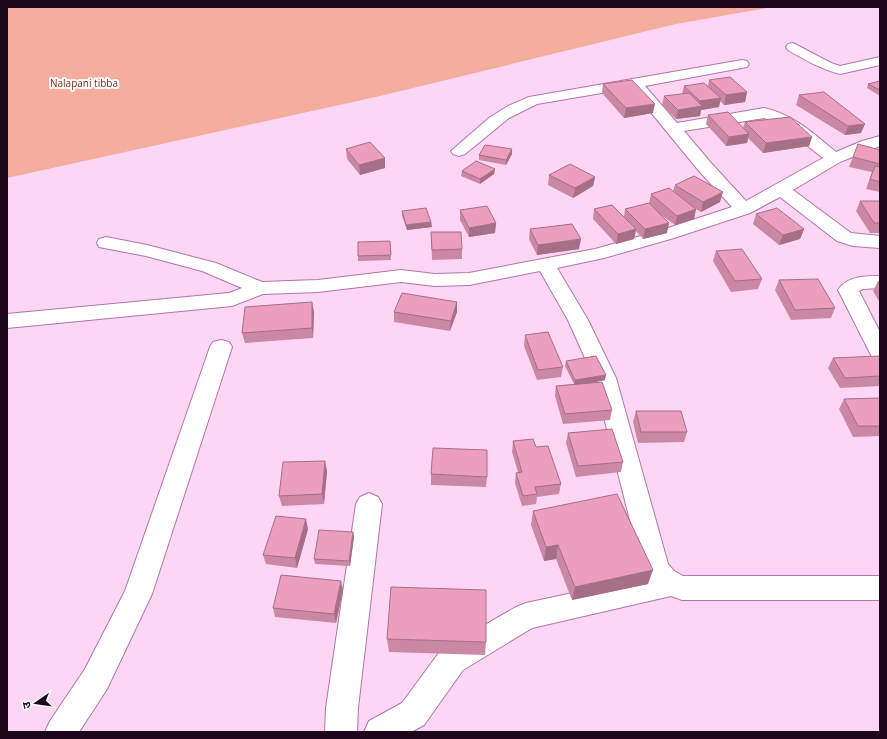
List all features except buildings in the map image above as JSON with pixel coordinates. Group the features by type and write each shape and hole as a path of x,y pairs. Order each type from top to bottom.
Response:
{"street":[{"path":"793,47 826,66 840,70 880,61"},
{"path":"459,151 484,128 524,104 534,100 742,64"},
{"path":"635,83 744,209"},
{"path":"673,128 764,113 771,114 782,119 834,159"},
{"path":"7,321 232,299 260,288 318,286 401,276 435,280 469,279 546,265 597,254 668,234 744,209 781,190 834,159 868,144 880,141"},
{"path":"781,190 844,237 853,240 880,242"},
{"path":"106,243 147,251 209,267 260,288"},
{"path":"546,265 564,294 595,354 602,372 623,443 656,568 659,574 671,584 682,588 880,588"},
{"path":"880,282 859,284 851,286 848,290 880,352"},
{"path":"61,732 96,679 138,594 221,347"},
{"path":"341,732 342,708 369,504"},
{"path":"380,732 413,714 452,660 526,616 671,584"}],"green space":[{"name":"Nalapani tibba","path":"7,7 772,7 676,24 380,96 7,178"}]}
